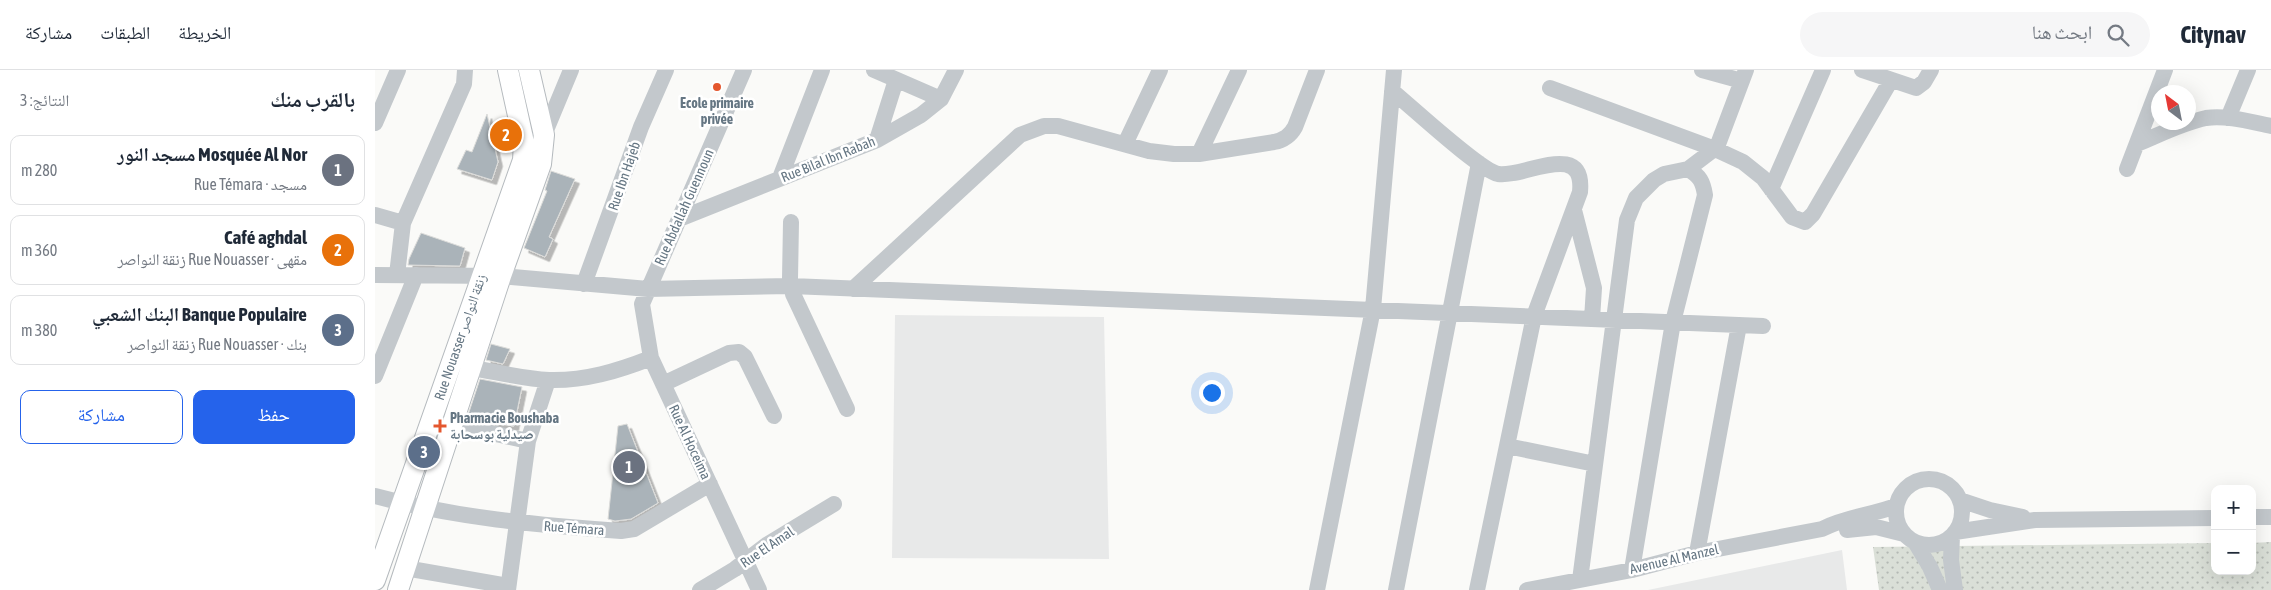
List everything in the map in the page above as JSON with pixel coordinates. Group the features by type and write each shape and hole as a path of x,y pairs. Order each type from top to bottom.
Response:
{"main road":[{"path":"508,70 524,143"},
{"name":"Rue Nouasser زنقة النواصر","path":"375,580 402,504 492,276 541,164 544,135 529,70"},
{"name":"Rue Nouasser زنقة النواصر","path":"397,590 426,510 473,368 492,276 523,160 524,143"}],"street":[{"path":"375,123 398,70"},
{"path":"397,275 403,223 465,84 465,70"},
{"name":"Rue Nouasser زنقة النواصر","path":"544,135 571,70"},
{"name":"Rue Ibn Hajeb","path":"584,284 641,127 666,70"},
{"name":"Rue Abdallah Guennoun","path":"648,289 744,70"},
{"path":"780,178 822,70"},
{"path":"874,70 941,99"},
{"name":"Rue Bilal Ibn Rabah","path":"679,219 877,140 921,115 941,99 956,70"},
{"path":"1125,144 1160,70"},
{"path":"1199,154 1239,70"},
{"path":"853,289 1020,135 1032,129 1057,126 1149,151 1174,154 1199,154 1274,142 1283,140 1290,135 1317,70"},
{"path":"1317,590 1373,309 1394,70"},
{"path":"1580,580 1627,220 1636,198 1654,180 1664,174 1689,169 1715,149 1721,141 1744,76 1702,70"},
{"path":"1771,189 1823,70"},
{"path":"1862,70 1916,88 1924,82 1931,70"},
{"path":"2127,169 2165,70"},
{"path":"2228,118 2248,70"},
{"path":"877,140 896,80"},
{"path":"1551,88 1715,149 1753,169 1792,217 1805,222 1810,219 1891,80"},
{"path":"1392,91 1487,170 1508,174 1557,163 1568,164 1577,171 1581,181 1581,192 1534,316 1477,590"},
{"path":"2137,144 2207,118 2228,118 2271,126"},
{"path":"524,143 544,135"},
{"path":"1396,590 1479,163"},
{"path":"1632,570 1673,322 1705,195 1701,179 1689,169"},
{"path":"1574,210 1593,281 1595,304 1592,318"},
{"path":"375,215 403,223"},
{"path":"791,222 791,286 796,301 847,409"},
{"path":"375,275 492,276 648,289 791,286 1763,326"},
{"path":"375,376 416,275"},
{"name":"Rue Al Hoceima","path":"648,289 642,304 651,358 759,590"},
{"path":"1697,552 1739,325"},
{"path":"663,384 729,353 739,352 746,360 774,416"},
{"path":"473,368 548,380 601,375 651,358"},
{"path":"405,568 508,588 528,441 548,380"},
{"path":"453,425 528,441"},
{"path":"1507,446 1595,464"},
{"path":"1940,590 1930,567 1895,517 1896,506 1906,487 1915,481 1926,478 1937,479 1947,483 1960,500 1962,517 1953,534 1951,560 1955,590"},
{"name":"Rue Témara","path":"375,496 426,510 517,524 627,531 710,484"},
{"path":"1960,500 1991,510 2035,520"},
{"name":"Rue El Amal","path":"700,590 768,544 834,504"},
{"name":"Avenue Al Manzel","path":"1527,590 1632,570 1697,552 1822,529 1835,523 1896,506"},
{"path":"2256,517 2271,517"},
{"path":"1910,538 1935,545 1953,534 2035,520 2211,518"},
{"name":"Avenue Al Manzel","path":"1822,529 1838,531 1876,527 1910,538"}],"shaded area":[{"path":"895,315 1104,317 1109,559 892,558"},
{"path":"2271,542 2271,590 1879,590 1873,547 2211,543 2211,575 2256,575 2256,543"},
{"path":"1842,550 1847,590 1648,590"}],"building":[{"path":"487,114 498,162 492,180 457,169 466,150 472,152"},
{"path":"551,171 575,179 549,237 553,239 545,257 524,248 547,191 545,190"},
{"path":"421,233 465,248 460,266 408,265"},
{"path":"491,344 510,349 503,364 486,360"},
{"path":"480,379 522,387 514,426 467,418"},
{"path":"627,424 658,503 631,519 615,521 608,519 618,426"}],"place":[{"name":"Ecole primaire privée","path":"717,87"},
{"name":"Café aghdal","path":"506,135"},
{"name":"Pharmacie Boushaba صيدلية بوسحابة","path":"440,426"},
{"name":"Banque Populaire البنك الشعبي","path":"424,452"},
{"name":"Mosquée Al Nor مسجد النور","path":"629,467"}]}
